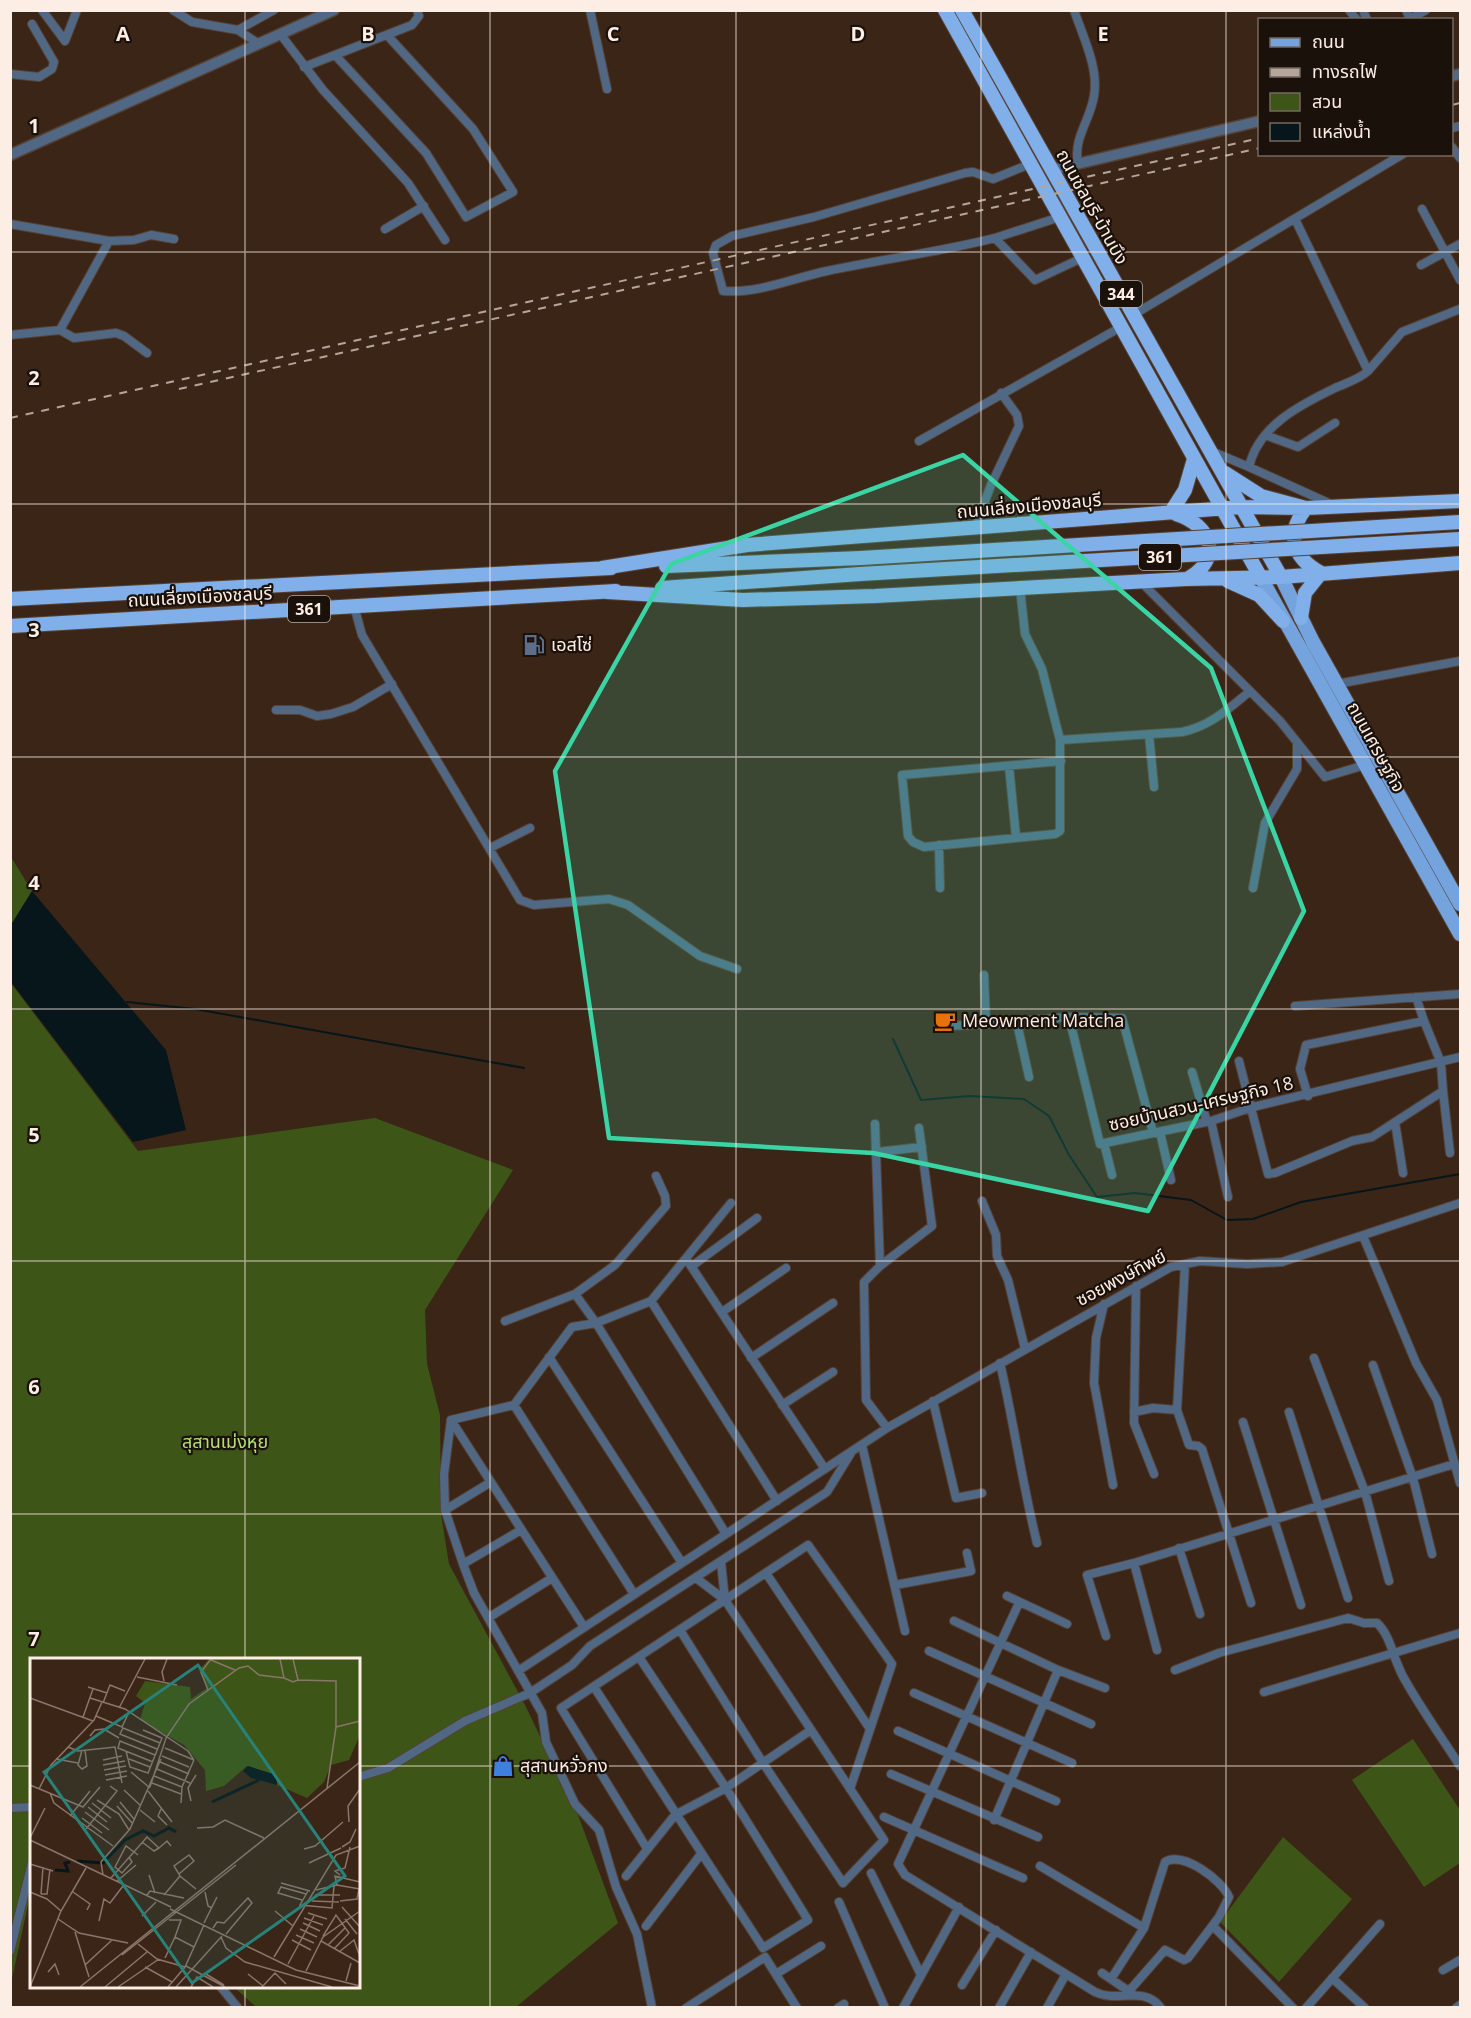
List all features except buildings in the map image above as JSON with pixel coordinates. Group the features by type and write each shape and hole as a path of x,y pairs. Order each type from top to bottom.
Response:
{"highway":[{"name":"ถนนชลบุรี-บ้านบึง","path":"945,10 1261,578"},
{"name":"ถนนชลบุรี-บ้านบึง","path":"962,10 1281,577"},
{"path":"1186,579 1198,572 1206,561 1208,541 1198,524 1171,512 1185,490 1194,459"},
{"path":"1221,470 1261,496 1306,508 1294,527 1295,550 1301,560 1321,573 1305,593 1301,618"},
{"name":"ถนนเลี่ยงเมืองชลบุรี","path":"602,568 747,545 1221,508 1306,508 1461,501"},
{"name":"ถนนเลี่ยงเมืองชลบุรี","path":"10,599 602,568 861,558 1461,522"},
{"name":"ถนนเลี่ยงเมืองชลบุรี","path":"10,626 1461,539"},
{"name":"ถนนเลี่ยงเมืองชลบุรี","path":"607,592 744,600 1186,579 1281,577 1461,563"},
{"path":"1215,579 1249,589 1268,603 1283,621"}],"main road":[{"name":"ถนนเศรษฐกิจ","path":"1281,577 1337,684 1461,904"},
{"name":"ถนนเศรษฐกิจ","path":"1261,578 1283,621 1461,934"},
{"path":"1413,850 1426,843"}],"street":[{"path":"42,10 65,41 77,10"},
{"path":"173,10 192,22 238,30 259,44"},
{"path":"238,30 274,10"},
{"path":"10,155 334,10"},
{"path":"304,67 412,25 419,16 417,10"},
{"path":"590,10 607,89"},
{"path":"1074,10 1093,70 1094,88 1094,96 1075,150 1078,163"},
{"path":"1412,18 1426,10"},
{"path":"10,74 39,77 52,69 54,63 32,24"},
{"path":"281,35 304,67 408,183 445,240"},
{"path":"335,55 426,153 466,217 513,192 473,129 387,35"},
{"path":"1051,170 1258,121"},
{"path":"1133,315 1401,156"},
{"path":"1030,164 993,179 973,172 965,173 814,217 732,236 716,245 713,253 723,291 768,286 841,268 937,252 996,238 1060,217"},
{"path":"385,229 424,206"},
{"path":"1422,208 1461,280"},
{"path":"1295,219 1368,371"},
{"path":"10,224 109,241 135,240 151,235 174,238"},
{"path":"996,238 1035,280 1082,258"},
{"path":"60,330 109,241"},
{"path":"1421,265 1461,244"},
{"path":"1249,467 1252,451 1264,435 1280,420 1306,403 1368,371 1401,332 1461,309"},
{"path":"919,441 1121,327"},
{"path":"10,335 60,330 74,338 116,333 147,353"},
{"path":"975,528 991,485 1019,426 1017,415 1001,393"},
{"path":"1264,435 1298,447 1335,423"},
{"path":"1209,450 1337,507"},
{"path":"1141,582 1280,721 1325,777 1365,765"},
{"path":"1020,588 1024,634 1042,669 1060,740 1061,761 1060,831 1054,834 939,845 917,845 908,836 903,775 1061,761"},
{"path":"354,606 362,635 520,900 534,905 609,899 628,905 700,956 737,969"},
{"path":"1337,684 1461,662"},
{"path":"276,710 300,710 317,716 331,714 353,707 392,684"},
{"path":"1060,740 1182,732 1201,728 1216,720 1249,692"},
{"path":"1149,734 1154,787"},
{"path":"1253,888 1265,823 1297,769 1297,742"},
{"path":"1009,766 1016,837"},
{"path":"490,848 530,828"},
{"path":"939,845 940,888"},
{"path":"984,975 986,1024"},
{"path":"1295,1006 1461,994"},
{"path":"1416,997 1441,1063 1450,1153"},
{"path":"948,1026 1017,1023 1069,1017 1122,1018 1171,1180"},
{"name":"ซอยบ้านสวน-เศรษฐกิจ 18","path":"1069,1017 1100,1144 1209,1122 1253,1107 1308,1096 1461,1057"},
{"path":"1308,1096 1300,1069 1306,1045 1424,1021"},
{"path":"1017,1023 1029,1077"},
{"path":"1239,1061 1253,1107 1268,1174 1352,1141 1372,1137 1443,1091"},
{"path":"1192,1072 1209,1122 1228,1197"},
{"path":"1395,1122 1403,1173"},
{"path":"875,1124 880,1266"},
{"path":"887,1428 866,1400 864,1282 880,1266 932,1226 919,1128"},
{"path":"1104,1143 1112,1175"},
{"path":"876,1152 922,1147"},
{"path":"505,1321 575,1294 615,1265 666,1206 665,1196 656,1176"},
{"path":"982,1201 996,1235 998,1256 1008,1280 1025,1349"},
{"path":"451,1420 514,1405 572,1327 596,1323 651,1301 689,1263 731,1203"},
{"name":"ซอยพงษ์ทิพย์","path":"518,1671 887,1428 1171,1267 1200,1261 1247,1264 1282,1262 1461,1203"},
{"path":"689,1263 757,1218"},
{"path":"1363,1236 1416,1363 1437,1400 1461,1483"},
{"path":"689,1263 825,1469"},
{"path":"1185,1264 1177,1410 1189,1445 1202,1449 1251,1603"},
{"path":"722,1312 786,1268"},
{"path":"1136,1286 1134,1423 1154,1474"},
{"path":"575,1294 596,1323 726,1534"},
{"path":"651,1301 777,1501"},
{"path":"751,1358 833,1303"},
{"path":"1104,1304 1096,1338 1094,1383 1113,1485"},
{"path":"549,1357 682,1563"},
{"path":"1314,1358 1365,1492 1389,1581"},
{"path":"1000,1363 1012,1412 1021,1478 1037,1543"},
{"path":"1373,1365 1413,1478 1432,1554"},
{"path":"782,1405 833,1372"},
{"path":"933,1401 956,1498 982,1493"},
{"path":"514,1405 634,1594"},
{"path":"1134,1412 1153,1408 1177,1410"},
{"path":"1289,1412 1348,1598"},
{"path":"451,1420 584,1627"},
{"path":"451,1420 444,1474 445,1510 463,1564 474,1593 542,1713 546,1742 575,1804 599,1830 616,1887 637,1934 652,2007"},
{"path":"1244,1422 1301,1605"},
{"path":"862,1445 905,1631"},
{"path":"360,1776 388,1768 465,1721 530,1693 572,1665 590,1646 827,1492 853,1450"},
{"path":"1106,1636 1087,1575 1134,1563 1454,1464"},
{"path":"445,1510 490,1482"},
{"path":"463,1564 521,1530"},
{"path":"646,1847 561,1708 808,1545 892,1664 850,1789"},
{"path":"1179,1548 1200,1614"},
{"path":"895,1585 971,1571 967,1553"},
{"path":"721,1562 725,1600"},
{"path":"1134,1563 1157,1650"},
{"path":"766,1573 870,1730"},
{"path":"488,1618 552,1578"},
{"path":"680,1630 763,1763 843,1883 884,1840 725,1600 696,1578"},
{"path":"1007,1596 1067,1624"},
{"path":"1018,1603 898,1864 905,1875 1066,1974 1110,1998 1131,1993 1165,1950 1184,1960 1213,1926 1229,1897 1224,1886 1203,1870 1169,1860 1165,1862 1144,1928 1111,1979"},
{"path":"1175,1670 1219,1653 1348,1618 1364,1623 1377,1623 1387,1633 1392,1655 1405,1681 1461,1766"},
{"path":"954,1621 1058,1670 1105,1688"},
{"path":"1264,1692 1461,1633"},
{"path":"929,1651 1091,1724"},
{"path":"594,1687 763,1948 808,1920 726,1788 639,1657"},
{"path":"994,1820 1058,1670"},
{"path":"914,1693 1072,1763"},
{"path":"626,1876 646,1847 675,1815 726,1788 811,1730"},
{"path":"898,1731 1056,1801"},
{"path":"891,1774 1038,1837"},
{"path":"10,1808 30,1807"},
{"path":"884,1816 1023,1878"},
{"path":"646,1926 700,1854"},
{"path":"1040,1866 1144,1928"},
{"path":"10,1951 30,1871"},
{"path":"871,1873 920,1973"},
{"path":"839,1902 885,2007"},
{"path":"903,2007 959,1907"},
{"path":"1306,2007 1380,1924"},
{"path":"1213,1926 1293,2007"},
{"path":"962,1985 996,1930"},
{"path":"776,1974 821,1946"},
{"path":"999,2007 1031,1952"},
{"path":"686,2007 765,1957 797,2007"},
{"path":"1443,1970 1461,1960"},
{"path":"1102,1973 1131,1993 1150,1998 1161,2007"},
{"path":"1047,2007 1066,1974"},
{"path":"1332,1978 1365,2007"},
{"path":"222,1988 238,2007"},
{"path":"1456,2007 1461,2005"}],"highlighted area":[{"path":"963,455 1211,668 1304,911 1148,1211 873,1153 609,1138 555,771 671,564"}],"green space":[{"path":"11,857 32,891 11,925"},
{"name":"สุสานเม่งหุย","path":"10,982 138,1151 375,1118 513,1170 425,1310 427,1364 440,1415 441,1514 449,1564 525,1705 578,1815 618,1923 516,2007 256,2007 235,1988 360,1988 360,1658 30,1658 30,1896 11,1983"},
{"path":"1413,1739 1460,1810 1460,1863 1424,1887 1352,1780"},
{"path":"1283,1837 1352,1899 1279,1982 1220,1922"}],"water":[{"path":"32,891 166,1050 186,1130 133,1142 11,982 11,925"}],"waterway":[{"path":"127,1002 195,1009 524,1068"},
{"path":"893,1039 921,1100 970,1096 1024,1099 1049,1116 1069,1155 1097,1197 1135,1193 1191,1200 1227,1220 1253,1219 1301,1202 1460,1174"}],"railway":[{"path":"1453,105 1460,103"},
{"path":"10,418 1258,138"},
{"path":"179,389 1258,148"}],"place":[{"name":"เอสโซ่","path":"534,645"},
{"name":"Meowment Matcha","path":"945,1021"},
{"name":"สุสานหวั่วกง","path":"503,1766"}]}
